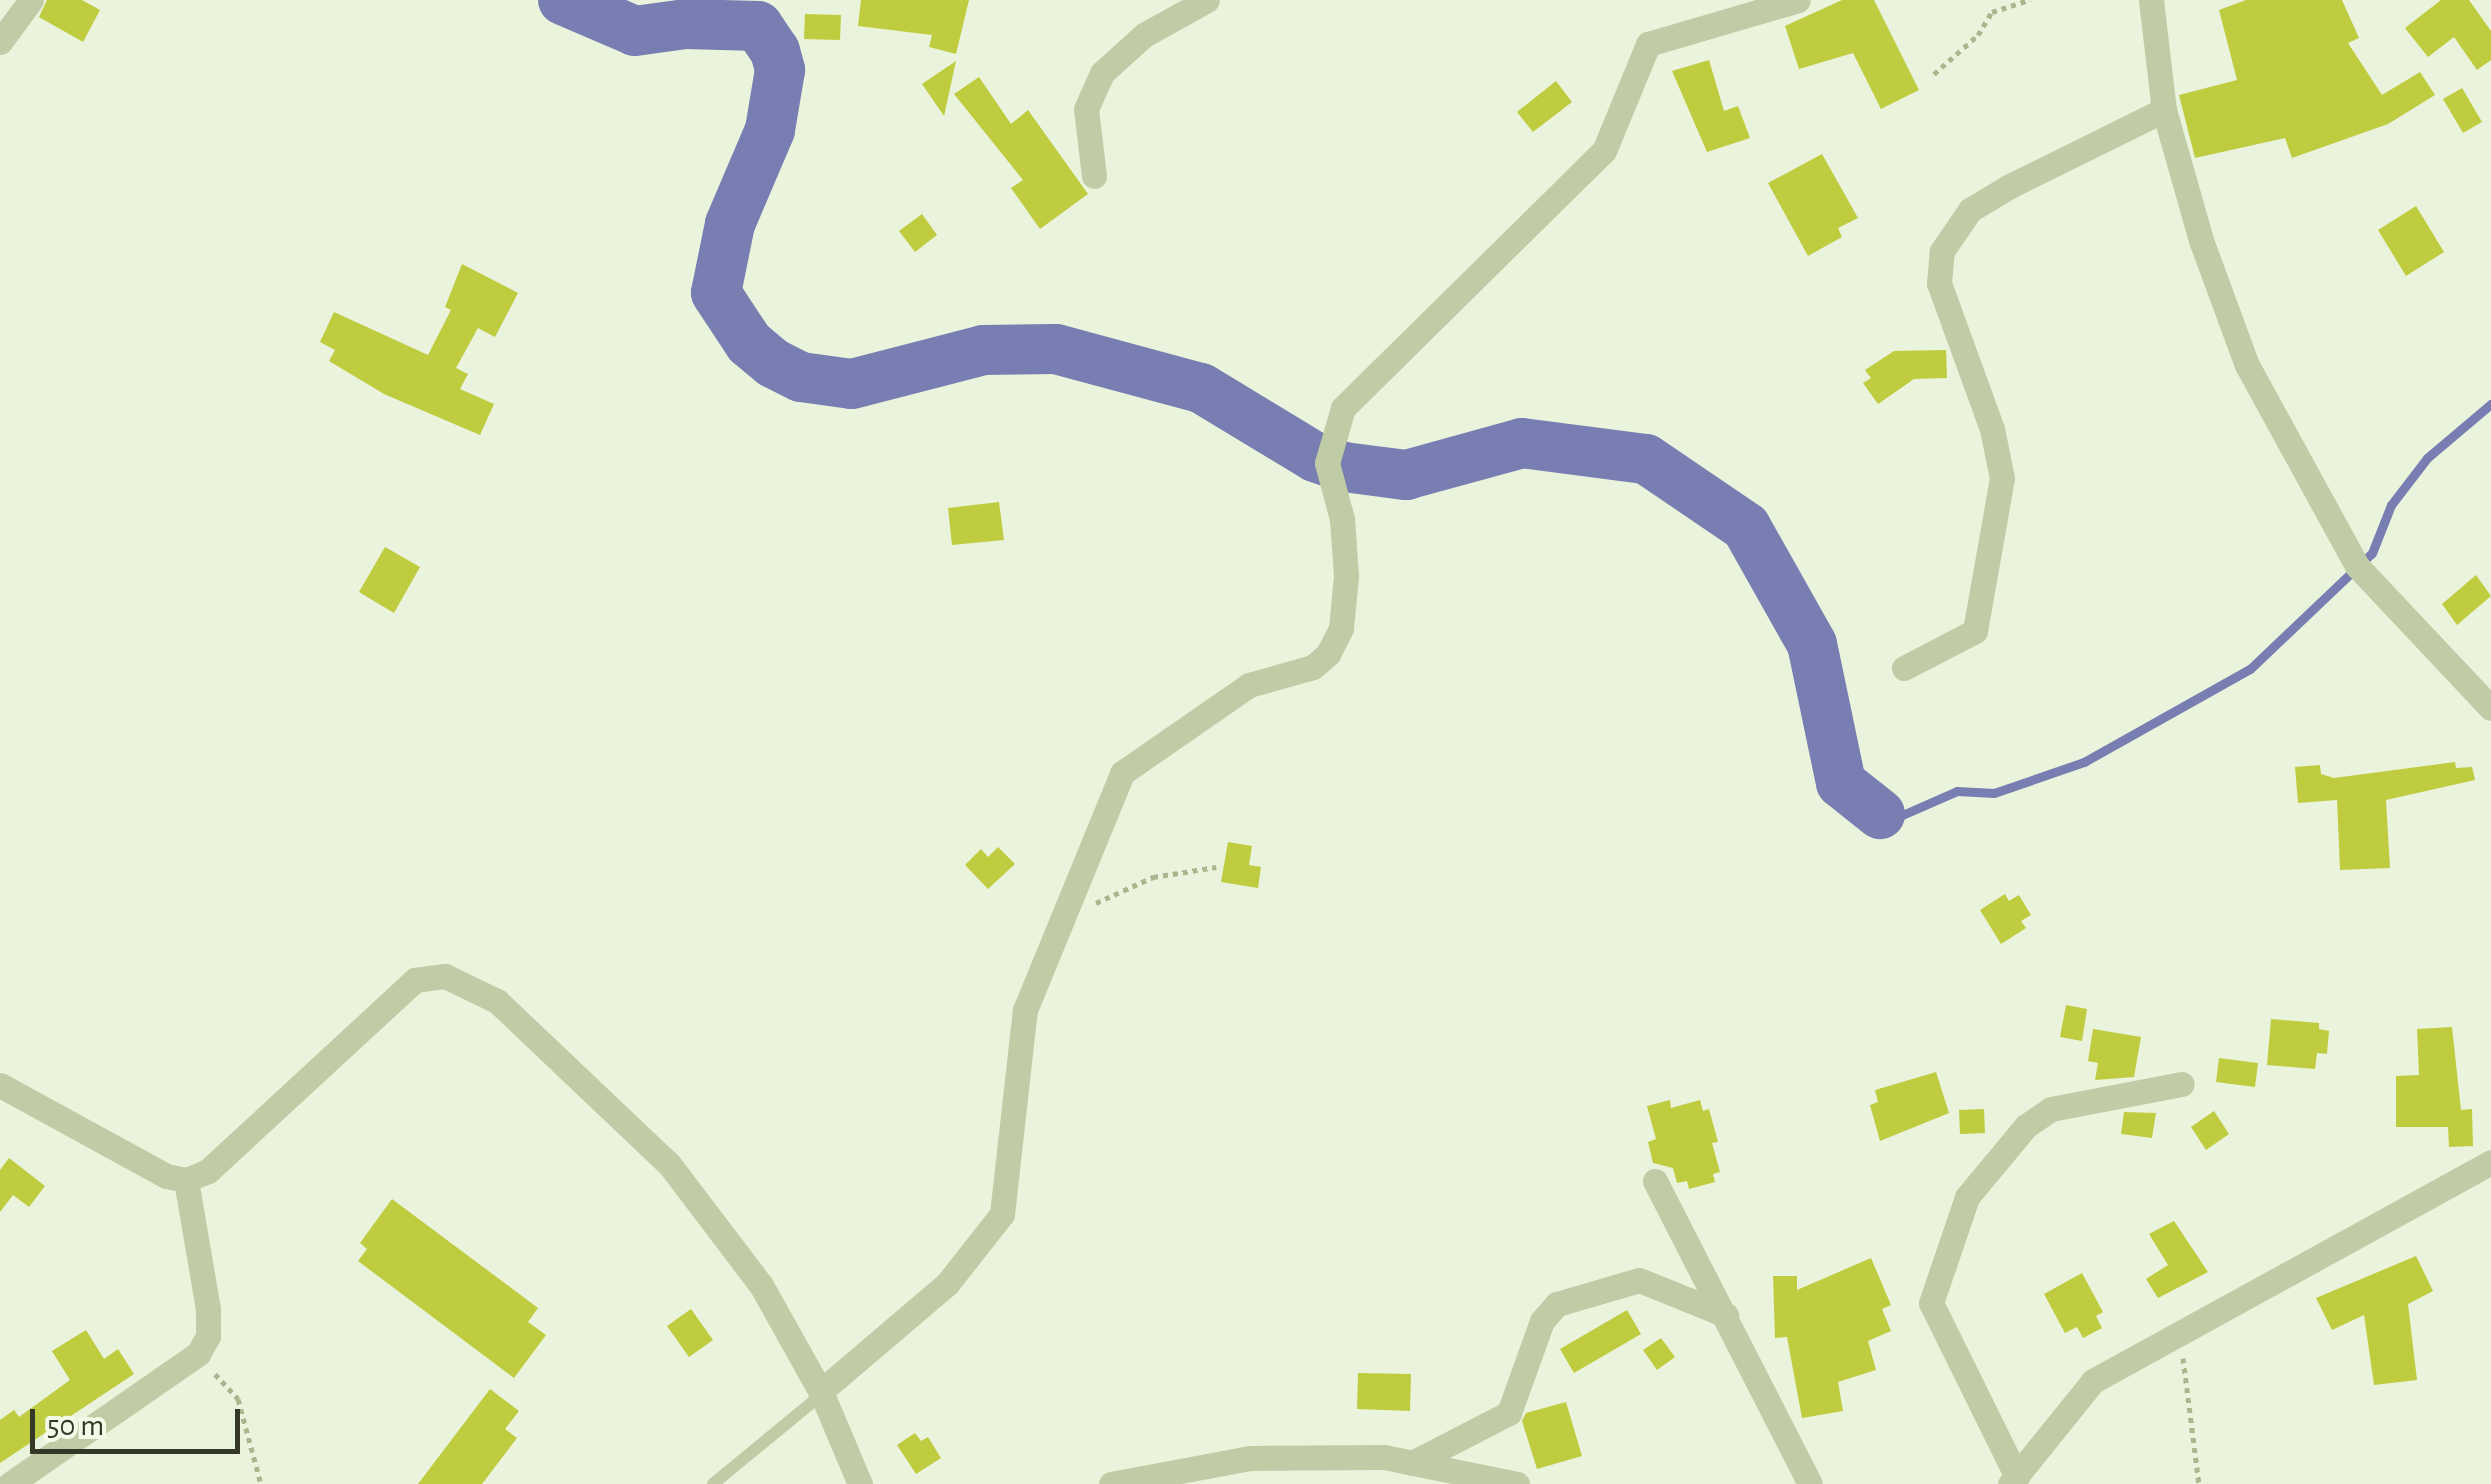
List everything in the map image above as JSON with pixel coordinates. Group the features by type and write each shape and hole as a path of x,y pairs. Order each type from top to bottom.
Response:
{"street":[{"path":"0,42 31,0"},
{"path":"1094,176 1086,109 1102,73 1144,35 1207,0"},
{"path":"821,1393 947,1284 1002,1214 1025,1010 1036,972 1073,905 1122,774 1249,686 1313,667 1328,654 1341,628 1346,576 1342,519 1327,462 1343,408 1604,151 1648,44 1798,0"},
{"path":"2151,0 2164,110 2247,365 2293,457 2357,566 2491,708"},
{"path":"1904,668 1975,631 2002,478 1992,429 1939,282 1942,251 1970,210 2010,186 2164,110"},
{"path":"0,1085 166,1176 186,1180 208,1171 415,980 446,976 498,1001 669,1164 761,1286 821,1393 860,1484"},
{"path":"2182,1084 2051,1108 2026,1126 1967,1197 1932,1304 2014,1480 2092,1382 2491,1162"},
{"path":"10,1484 198,1354 208,1336 208,1309 186,1180"},
{"path":"1655,1181 1810,1484"},
{"path":"1412,1463 1509,1412 1542,1320 1556,1304 1639,1280 1726,1315"},
{"path":"1111,1484 1250,1458 1412,1463 1517,1484"}],"lane":[{"path":"713,1484 821,1393"}],"path":[{"path":"1934,74 1970,43 1992,12 2030,0"},
{"path":"1073,905 1116,898 1172,872 1216,868"},
{"path":"2196,1325 2183,1352 2199,1484"},
{"path":"198,1354 238,1399 260,1484"}],"building":[{"path":"47,0 82,0 100,10 83,42 39,17"},
{"path":"861,0 969,0 956,54 929,47 932,35 858,26"},
{"path":"1842,0 1874,0 1919,90 1881,109 1853,53 1799,69 1785,26"},
{"path":"2246,0 2342,0 2359,38 2348,43 2382,95 2420,72 2435,95 2388,124 2292,158 2285,138 2195,158 2179,95 2237,80 2219,10"},
{"path":"2441,0 2469,0 2491,31 2491,60 2477,70 2454,37 2428,57 2405,28"},
{"path":"805,14 841,15 840,40 804,39"},
{"path":"1709,60 1724,111 1738,106 1750,138 1707,152 1672,71"},
{"path":"956,61 944,116 922,84"},
{"path":"979,77 1011,124 1028,110 1088,194 1040,229 1011,188 1023,180 954,94"},
{"path":"1556,81 1572,102 1533,132 1517,112"},
{"path":"2462,88 2482,122 2463,133 2443,99"},
{"path":"1822,154 1858,218 1838,228 1842,237 1808,256 1768,183"},
{"path":"2416,206 2444,252 2406,276 2378,230"},
{"path":"922,214 937,235 915,252 899,231"},
{"path":"462,264 518,293 495,337 478,328 456,368 468,374 460,389 494,404 480,435 384,394 329,361 335,350 320,342 334,312 428,355 451,310 445,307"},
{"path":"1946,350 1947,378 1914,379 1878,404 1863,383 1871,378 1865,370 1894,351"},
{"path":"999,502 1004,540 952,545 948,508"},
{"path":"385,547 420,567 394,613 359,592"},
{"path":"2476,575 2491,596 2457,625 2442,604"},
{"path":"2455,762 2456,768 2472,767 2475,780 2386,800 2390,868 2340,870 2337,800 2298,803 2295,767 2320,765 2321,774 2334,778"},
{"path":"1228,842 1252,846 1249,865 1261,867 1258,888 1221,882"},
{"path":"998,847 1015,864 988,889 965,865 981,849 988,857"},
{"path":"2005,894 2009,901 2019,895 2031,915 2021,921 2026,928 2001,944 1980,910"},
{"path":"2066,1005 2087,1009 2082,1041 2060,1037"},
{"path":"2271,1019 2319,1023 2319,1029 2329,1031 2327,1054 2317,1053 2315,1069 2267,1065"},
{"path":"2452,1027 2461,1110 2472,1109 2473,1146 2449,1147 2448,1127 2396,1127 2396,1076 2419,1075 2417,1029"},
{"path":"2093,1029 2141,1037 2134,1077 2095,1080 2098,1063 2088,1061"},
{"path":"2219,1058 2258,1063 2255,1087 2216,1082"},
{"path":"1936,1072 1949,1113 1880,1141 1870,1105 1878,1102 1875,1090"},
{"path":"1670,1100 1671,1108 1700,1100 1703,1111 1709,1109 1718,1142 1712,1143 1720,1172 1713,1174 1715,1182 1689,1189 1687,1181 1677,1183 1673,1168 1653,1163 1648,1142 1656,1139 1647,1106"},
{"path":"1984,1109 1985,1133 1960,1134 1959,1110"},
{"path":"2214,1111 2229,1134 2206,1150 2191,1127"},
{"path":"2124,1112 2156,1113 2152,1138 2121,1134"},
{"path":"9,1158 45,1186 29,1207 13,1195 0,1212 0,1170"},
{"path":"392,1199 538,1308 528,1322 546,1335 514,1378 358,1261 367,1249 360,1243"},
{"path":"2174,1221 2208,1272 2158,1298 2146,1279 2168,1265 2149,1234"},
{"path":"2416,1256 2433,1291 2408,1304 2417,1380 2374,1385 2364,1315 2332,1330 2316,1298"},
{"path":"1871,1258 1891,1305 1882,1309 1891,1331 1868,1341 1876,1370 1838,1382 1843,1411 1802,1418 1787,1337 1775,1338 1773,1276 1797,1276 1797,1290"},
{"path":"2082,1273 2103,1312 2096,1316 2102,1328 2083,1338 2077,1327 2065,1333 2044,1294"},
{"path":"691,1309 713,1340 689,1357 667,1326"},
{"path":"1627,1310 1641,1334 1574,1373 1560,1349"},
{"path":"86,1330 104,1359 118,1349 134,1374 0,1463 0,1420 14,1410 19,1417 70,1380 52,1351"},
{"path":"1661,1338 1675,1357 1657,1370 1643,1350"},
{"path":"1358,1373 1411,1374 1410,1411 1357,1409"},
{"path":"490,1389 519,1411 505,1429 517,1438 482,1484 418,1484"},
{"path":"1566,1402 1582,1456 1537,1469 1522,1421 1526,1413"},
{"path":"915,1433 921,1441 928,1437 941,1458 916,1474 897,1445"}],"waterway":[{"path":"563,0 635,31 686,24 758,26 775,51 780,70 770,130 730,224 716,293 749,343 773,363 801,377 852,384 983,350 1056,349 1201,388 1315,457 1344,467 1406,475 1522,443 1646,459 1746,527 1812,644 1841,783 1880,814"},
{"path":"1880,814 1900,816 1957,791 1994,793 2084,762 2250,669 2372,553 2391,505 2427,458 2491,404"}]}
